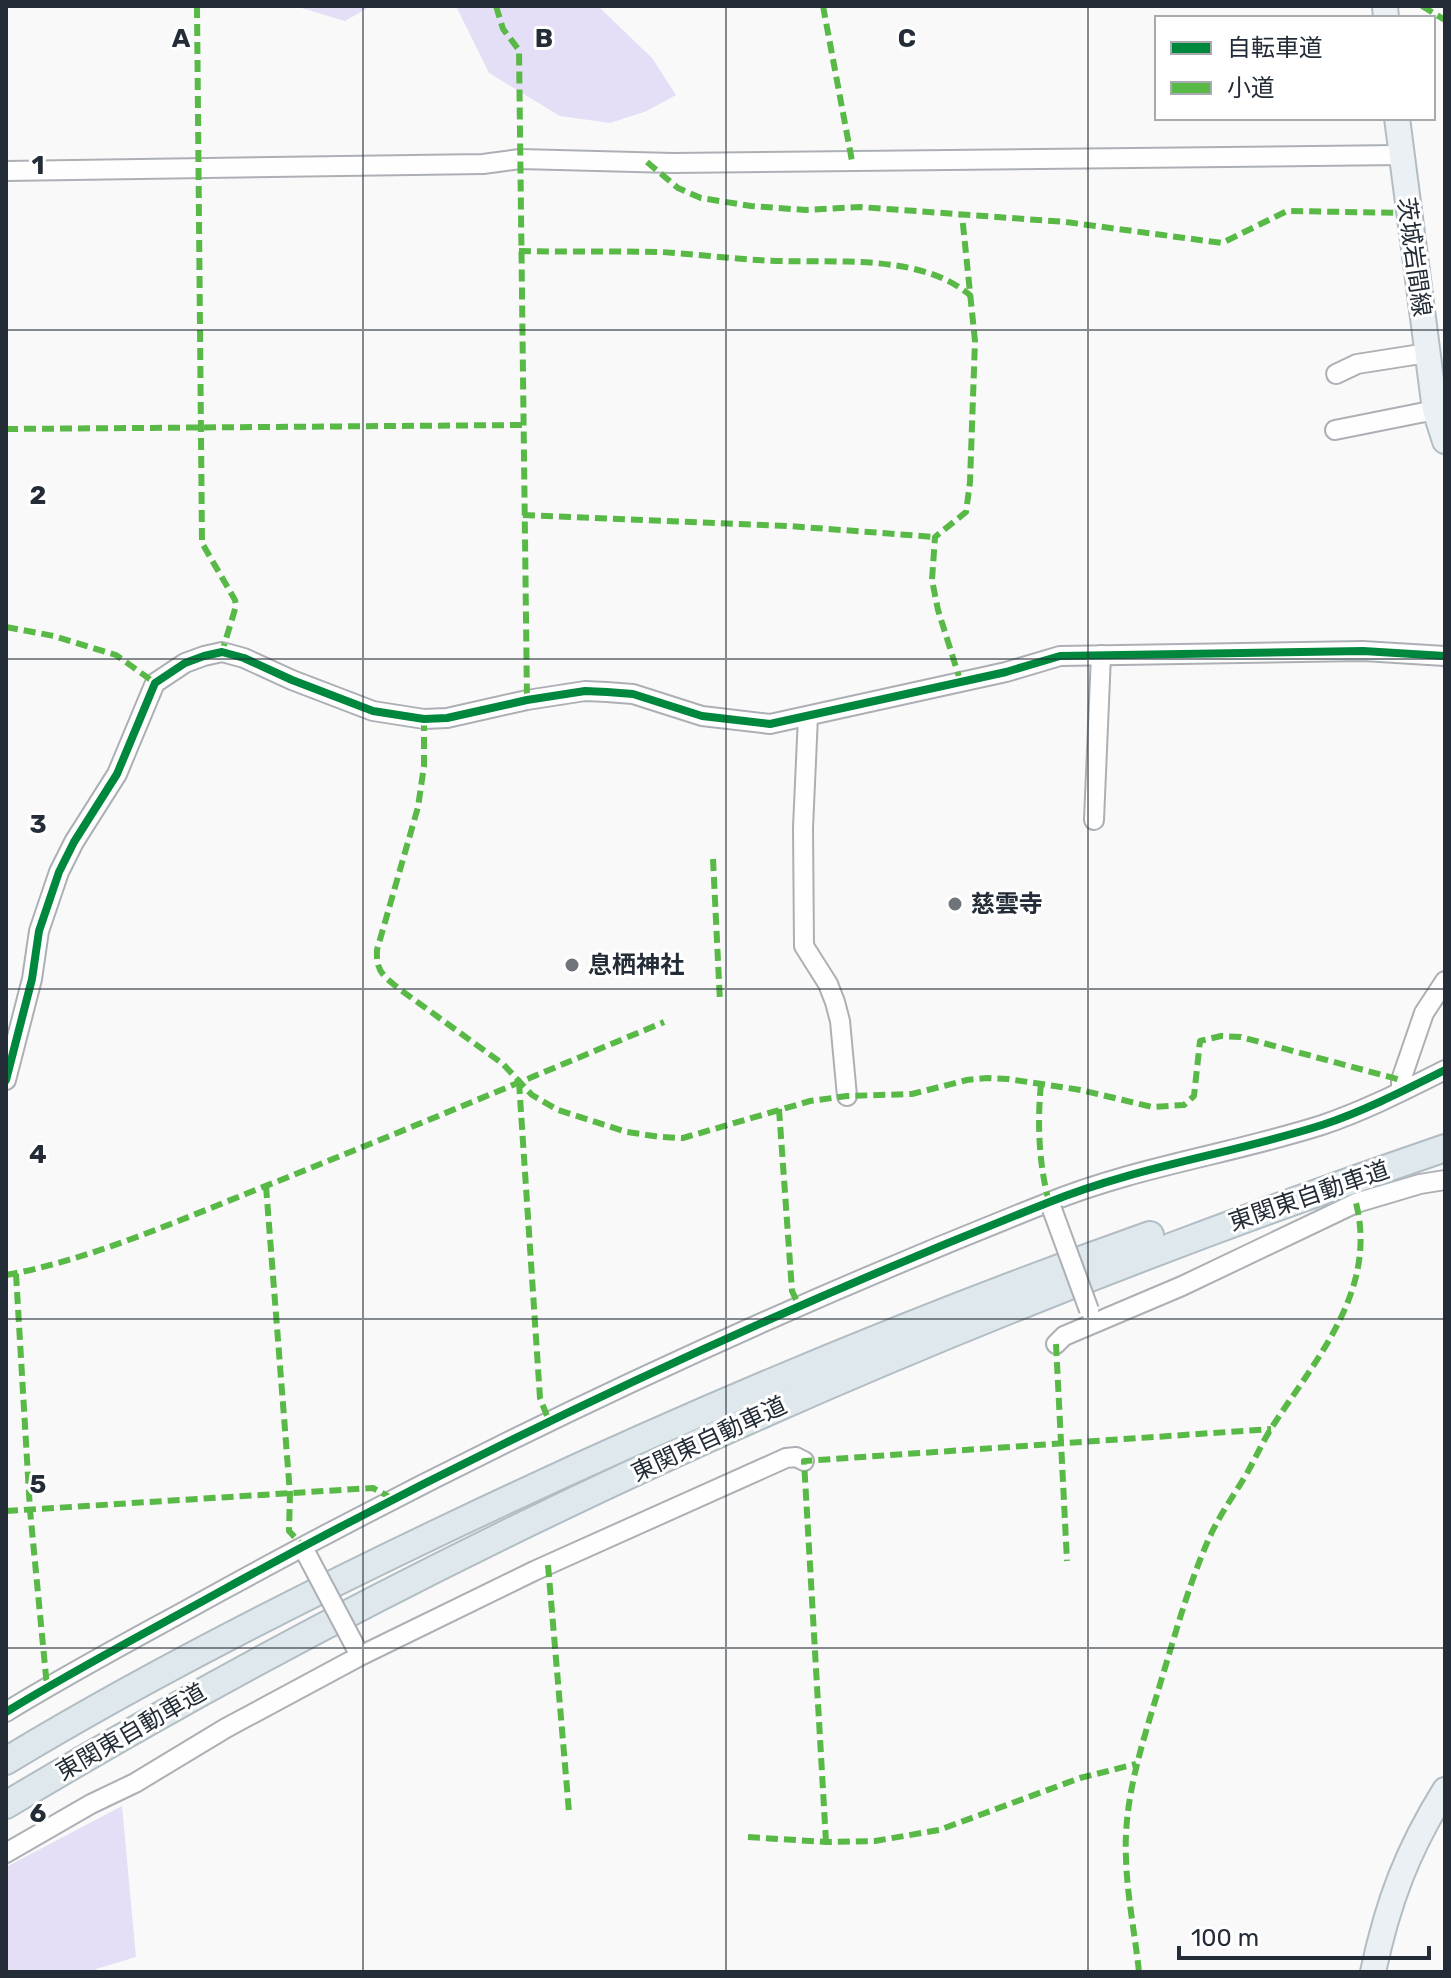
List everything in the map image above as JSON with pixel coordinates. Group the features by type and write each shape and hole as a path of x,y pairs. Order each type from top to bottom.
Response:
{"highway":[{"name":"東関東自動車道","path":"6,1761 189,1657 358,1571 716,1404 1060,1267 1340,1169 1445,1138"},
{"name":"東関東自動車道","path":"6,1805 207,1688 541,1517 729,1428 1069,1285 1200,1234 1445,1148"}],"main road":[{"name":"茨城岩間線","path":"1397,120 1435,410 1445,441"},
{"path":"1373,1972 1392,1897 1430,1814 1445,1790"}],"street":[{"path":"6,171 483,164 520,159 673,163 1400,155"},
{"path":"1336,374 1357,364 1427,353"},
{"path":"1335,430 1435,410"},
{"path":"6,1080 32,979 39,931 59,872 74,842 117,774 155,683 185,663 222,652 244,658 373,711 424,719 447,718 585,691 633,694 702,716 770,724 1006,672 1060,656 1363,651 1445,656"},
{"path":"1094,820 1101,655"},
{"path":"808,716 803,828 804,946 828,984 835,1002 840,1021 847,1096"},
{"path":"1401,1091 1401,1080 1424,1013 1445,981"},
{"path":"6,1712 549,1421 800,1308 1096,1185 1321,1125 1445,1070"},
{"path":"1056,1344 1093,1317 1356,1203 1437,1181 1445,1197"},
{"path":"1050,1206 1093,1317"},
{"path":"6,1853 91,1804 135,1783 358,1652 786,1458 796,1457 804,1461"},
{"path":"305,1551 358,1652"}],"shaded area":[{"path":"295,6 371,6 345,21"},
{"path":"456,6 598,6 652,58 676,95 647,111 610,123 560,116 489,73"},
{"path":"122,1806 136,1957 96,1969 95,1972 6,1972 6,1867"}],"marked path":[{"path":"197,6 202,543 235,600 236,606 222,652"},
{"path":"496,6 503,29 519,50 527,700"},
{"path":"823,6 852,161"},
{"path":"1422,6 1445,20"},
{"path":"647,162 678,188 701,198 751,206 806,210 860,207 1066,222 1222,243 1287,211 1408,213"},
{"path":"961,683 932,580 935,537 966,512 970,482 975,341 962,215"},
{"path":"519,251 661,252 758,260 869,263 924,272 949,281 971,296"},
{"path":"6,429 522,425"},
{"path":"523,515 789,526 935,537"},
{"path":"6,627 54,636 116,655 155,683"},
{"path":"424,719 424,766 418,807 377,950 379,968 398,988 503,1064 532,1095 558,1110 627,1132 683,1138 810,1101 847,1096 912,1094 987,1078 1081,1090 1152,1107 1184,1105 1194,1096 1200,1041 1221,1036 1241,1037 1401,1080"},
{"path":"713,859 720,1002"},
{"path":"6,1275 98,1251 159,1228 664,1022"},
{"path":"519,1082 540,1398 549,1421"},
{"path":"1041,1084 1040,1144 1049,1202"},
{"path":"779,1109 792,1291 800,1308"},
{"path":"266,1186 290,1494 289,1531 303,1546"},
{"path":"1139,1972 1128,1886 1126,1835 1131,1790 1142,1746 1188,1594 1211,1534 1272,1427 1324,1349 1351,1294 1361,1235 1356,1203"},
{"path":"16,1274 30,1510 47,1687"},
{"path":"1056,1344 1067,1561"},
{"path":"826,1842 804,1461 1271,1429"},
{"path":"6,1511 373,1488 393,1499"},
{"path":"548,1565 569,1812"},
{"path":"748,1837 826,1842 875,1841 939,1830 1080,1778 1136,1764"}],"cycle path":[{"path":"6,1080 32,979 39,931 59,872 117,774 155,683 185,663 204,656 222,652 244,658 373,711 424,719 447,718 585,691 633,694 702,716 770,724 1006,672 1060,656 1363,651 1445,656"},
{"path":"6,1712 321,1537 525,1434 731,1336 1047,1203 1149,1170 1322,1125 1369,1107 1445,1070"}],"place":[{"name":"慈雲寺","path":"955,904"},
{"name":"息栖神社","path":"572,965"}]}
